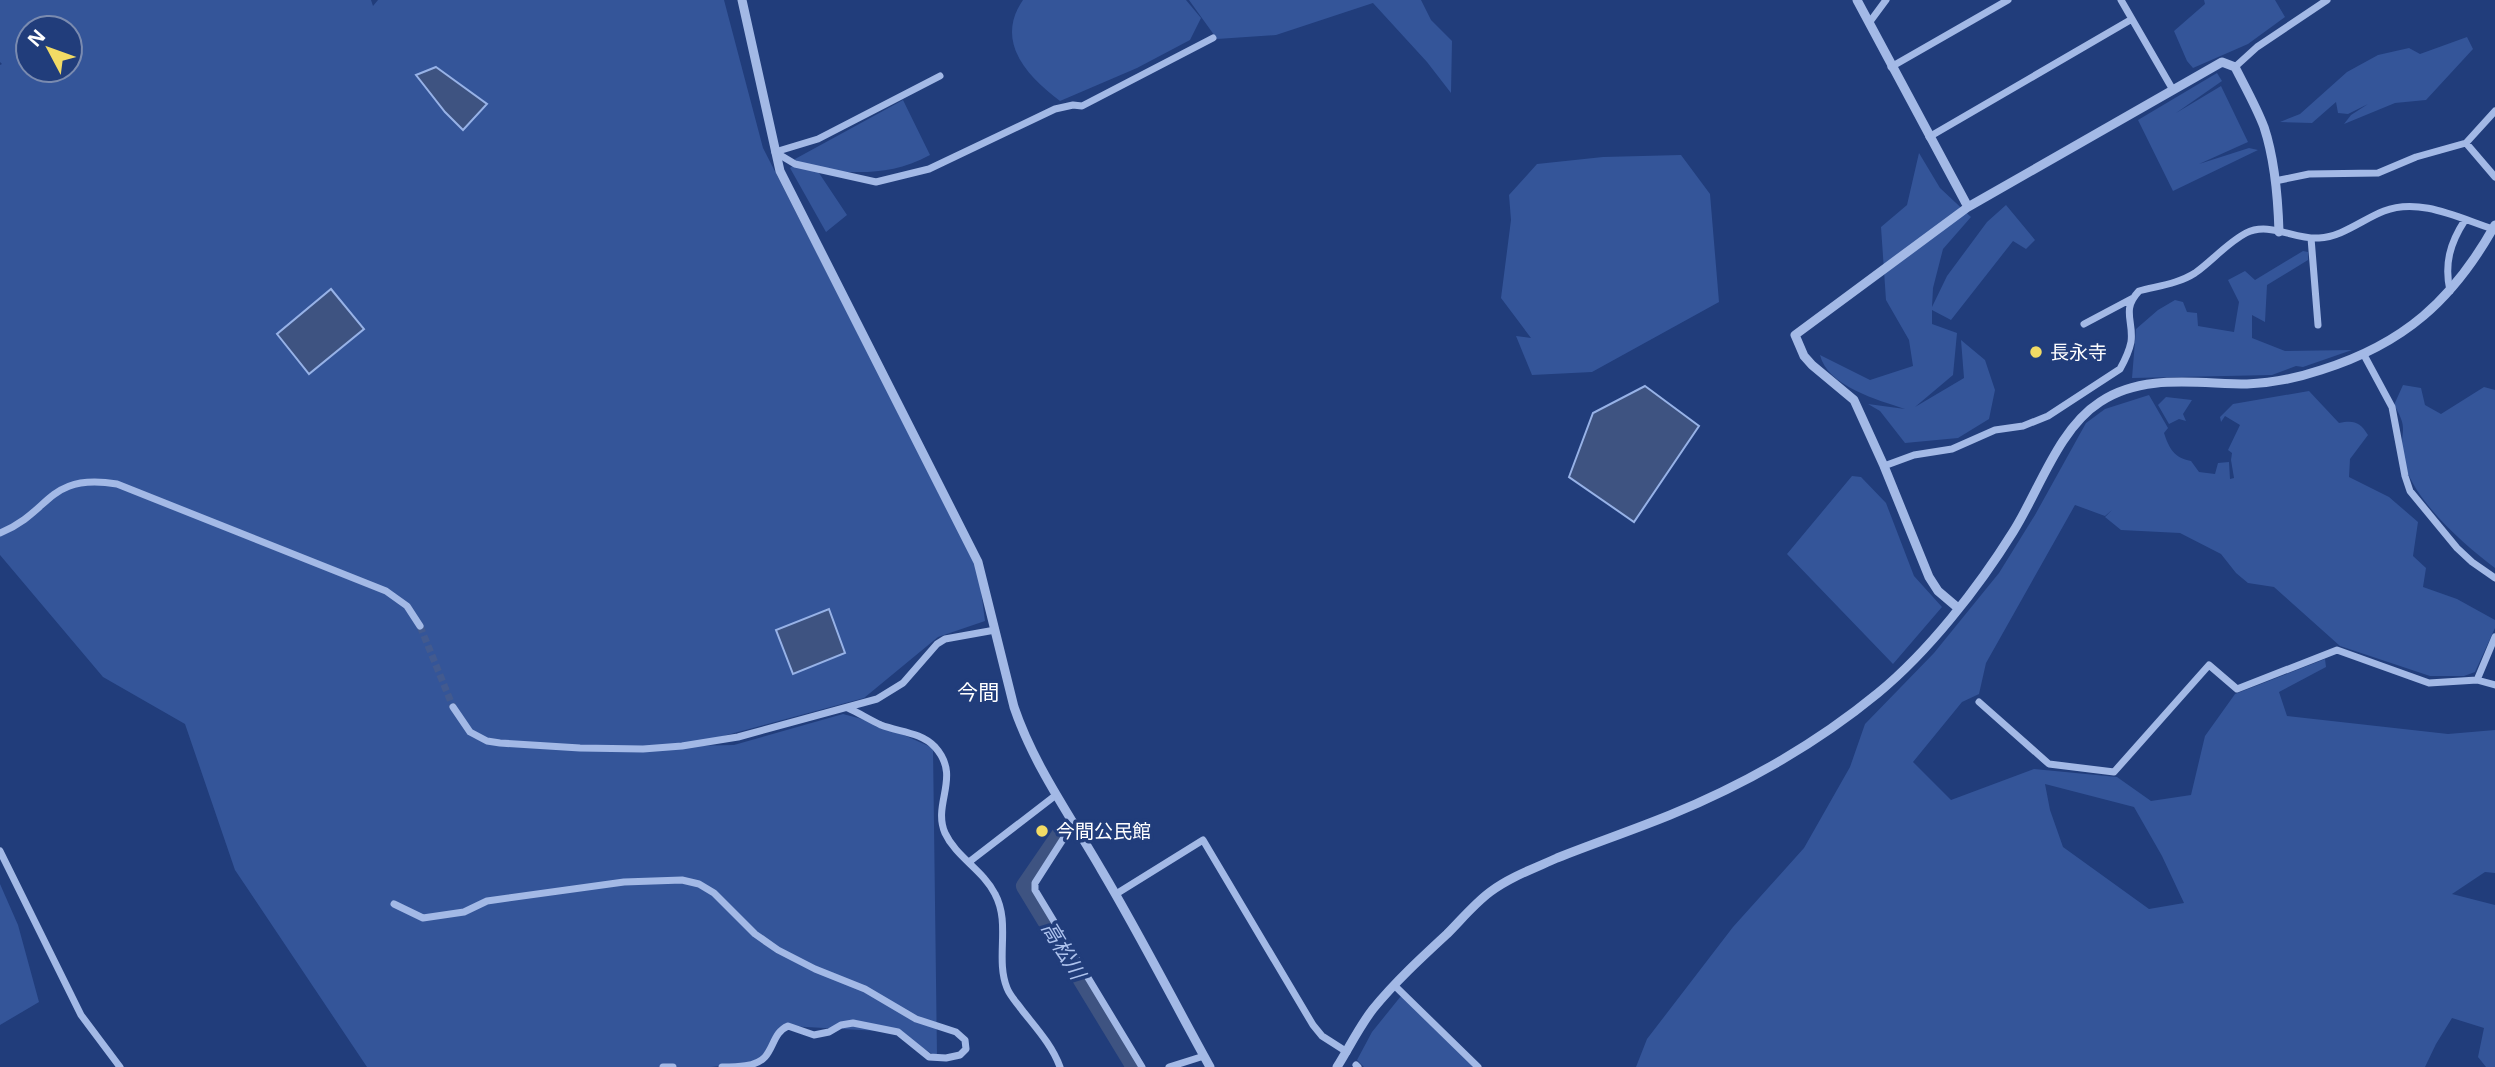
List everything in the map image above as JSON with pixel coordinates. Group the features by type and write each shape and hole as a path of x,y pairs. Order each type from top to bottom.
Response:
{"street":[{"path":"742,0 780,171 978,562 1021,729 1056,795 1116,894 1210,1067"},
{"path":"1857,0 1968,207"},
{"path":"1869,23 1886,0"},
{"path":"1891,66 2008,0"},
{"path":"2121,0 2173,90"},
{"path":"2235,67 2274,34 2327,0"},
{"path":"1930,137 2132,19"},
{"path":"775,152 795,163 876,182 929,169 1055,109 1082,106 1213,38"},
{"path":"1958,608 1938,591 1928,577 1884,466 1854,400 1812,365 1804,356 1795,335 1968,207 2222,62 2235,67 2253,101 2264,130 2278,200 2279,232"},
{"path":"775,152 817,139 940,76"},
{"path":"2275,181 2309,174 2378,173 2416,157 2466,143 2495,111"},
{"path":"2466,143 2495,177"},
{"path":"1337,1067 1372,1010 1394,985 1490,892 1530,870 1717,794 1749,778 1838,723 1877,694 1900,673 1958,608 2014,532 2076,423 2096,404 2115,393 2134,387 2172,382 2270,383 2364,355 2422,318 2450,291 2477,257 2494,227 2427,208 2403,205 2320,239 2260,228 2246,233 2193,274 2175,282 2139,291 2128,307 2131,340 2127,357 2120,369 2048,416 2023,426 1995,430 1952,449 1914,454 1884,466"},
{"path":"2450,291 2446,273 2449,254 2456,234 2465,220"},
{"path":"2311,237 2318,325"},
{"path":"2084,324 2133,298"},
{"path":"2364,355 2392,407 2410,491 2457,548 2495,578"},
{"path":"0,533 27,518 48,498 70,484 117,484 386,590 407,606 420,626"},
{"path":"453,707 470,732 487,741 580,748 681,746 738,737 877,699 897,688 937,644 945,639 995,630"},
{"path":"2477,680 2495,637"},
{"path":"1979,702 2049,764 2114,772 2209,665 2237,689 2337,650 2429,683 2477,680 2495,685"},
{"path":"848,708 882,725 923,738 939,752 946,764 948,779 942,820 944,831 951,843 987,881 1001,907 1004,921 1004,976 1007,988 1047,1042 1060,1067"},
{"path":"969,862 1056,795"},
{"path":"1074,822 1035,883 1035,890 1142,1067"},
{"path":"1116,894 1203,840 1313,1025 1322,1036 1347,1052"},
{"path":"0,851 81,1015 120,1067"},
{"path":"394,904 423,918 464,912 487,901 624,882 682,880 699,884 714,893 755,934 778,950 815,970 865,989 916,1019 956,1032 965,1040 966,1049 960,1055 929,1057 898,1032 853,1023 814,1035 788,1026 781,1029 765,1058 754,1064 722,1067"},
{"path":"1394,985 1478,1067"},
{"path":"1169,1067 1204,1056"},
{"path":"663,1067 673,1067"}],"shaded area":[{"path":"0,0 371,0 373,6 378,0 724,0 763,148 978,568 985,621 938,637 864,698 686,746 734,745 843,714 877,723 933,748 937,1057 898,1032 788,1026 765,1058 711,1067 367,1067 235,870 185,724 103,677 0,555"},
{"path":"1023,0 1186,0 1201,18 1190,40 1137,68 1060,101 1027,70 1014,44 1012,30 1015,15"},
{"path":"1189,0 1421,0 1431,20 1452,41 1451,93 1427,62 1373,3 1276,35 1217,39"},
{"path":"2204,0 2275,0 2285,17 2248,44 2193,68 2187,61 2174,31 2205,4"},
{"path":"2467,37 2473,49 2426,100 2395,103 2344,124 2351,115 2368,104 2348,114 2338,113 2336,102 2312,123 2280,122 2300,114 2347,72 2378,55 2409,48 2420,54"},
{"path":"436,67 487,104 463,130 416,75"},
{"path":"2217,73 2222,81 2176,113 2221,86 2248,142 2199,164 2249,148 2258,150 2173,191 2138,120"},
{"path":"903,100 930,155 902,167 875,172 817,170 847,215 826,232 790,168 795,164 795,159"},
{"path":"1919,153 1940,188 1971,217 1943,249 1933,288 1932,307 1947,276 1987,222 2006,205 2035,240 2026,249 2013,241 1951,320 1932,310 1932,324 1957,333 1953,375 1915,407 1964,378 1961,340 1985,360 1995,390 1989,419 1958,438 1905,443 1880,411 1868,404 1905,409 1868,396 1843,383 1832,375 1820,355 1870,380 1913,366 1909,340 1886,300 1881,227 1907,205"},
{"path":"1681,155 1710,194 1719,302 1592,372 1532,375 1516,336 1531,338 1501,298 1511,220 1509,195 1537,164 1603,157"},
{"path":"2303,251 2308,252 2308,260 2267,285 2265,322 2252,315 2252,338 2285,351 2352,350 2272,375 2132,378 2136,329 2158,310 2175,300 2183,302 2187,312 2197,313 2198,326 2234,332 2239,302 2228,280 2245,271 2255,280"},
{"path":"331,289 364,329 309,374 277,334"},
{"path":"2403,385 2421,388 2425,405 2441,414 2484,387 2495,390 2495,568 2439,518 2415,487 2403,456 2402,420 2394,405"},
{"path":"1645,386 1699,426 1634,522 1569,477 1593,413"},
{"path":"2309,391 2339,423 2353,422 2362,427 2368,435 2350,459 2349,477 2389,497 2418,522 2413,556 2426,568 2423,587 2457,599 2495,620 2495,628 2475,672 2464,676 2430,676 2340,646 2274,587 2248,583 2221,554 2180,533 2121,530 2105,517 2112,510 2105,516 2075,505 1986,663 1979,694 1962,702 1913,762 1951,800 2034,769 2117,777 2151,801 2191,795 2205,736 2235,694 2325,659 2326,667 2279,692 2287,716 2448,734 2495,730 2495,873 2485,872 2452,894 2495,905 2495,1067 2486,1067 2478,1057 2484,1028 2452,1018 2425,1067 1636,1067 1647,1039 1733,927 1804,848 1850,767 1865,724 1934,653 1999,573 2086,423 2105,409 2149,395 2168,428 2164,433 2173,452 2191,461 2199,472 2215,474 2218,463 2229,462 2230,479 2234,478 2232,453 2228,450 2240,425 2225,416 2221,422 2220,417 2233,404","holes":["2045,784 2134,807 2162,856 2184,903 2149,909 2063,847 2050,810"]},
{"path":"2166,397 2192,400 2183,414 2186,421 2179,419 2169,424 2158,405"},
{"path":"1852,476 1861,477 1886,503 1914,576 1942,607 1893,664 1787,554"},
{"path":"829,609 845,653 793,674 776,630"},
{"path":"0,884 18,925 39,1002 0,1025"},
{"path":"1401,996 1473,1067 1364,1067 1357,1060 1372,1032"}],"waterway":[{"name":"高松川","path":"1060,835 1025,886 1135,1067"}],"tunnel":[{"path":"420,626 453,707"}],"place":[{"name":"長永寺","path":"2036,352"},
{"name":"今間公民館","path":"1042,831"}],"district":[{"name":"今間","path":"978,692"}]}
